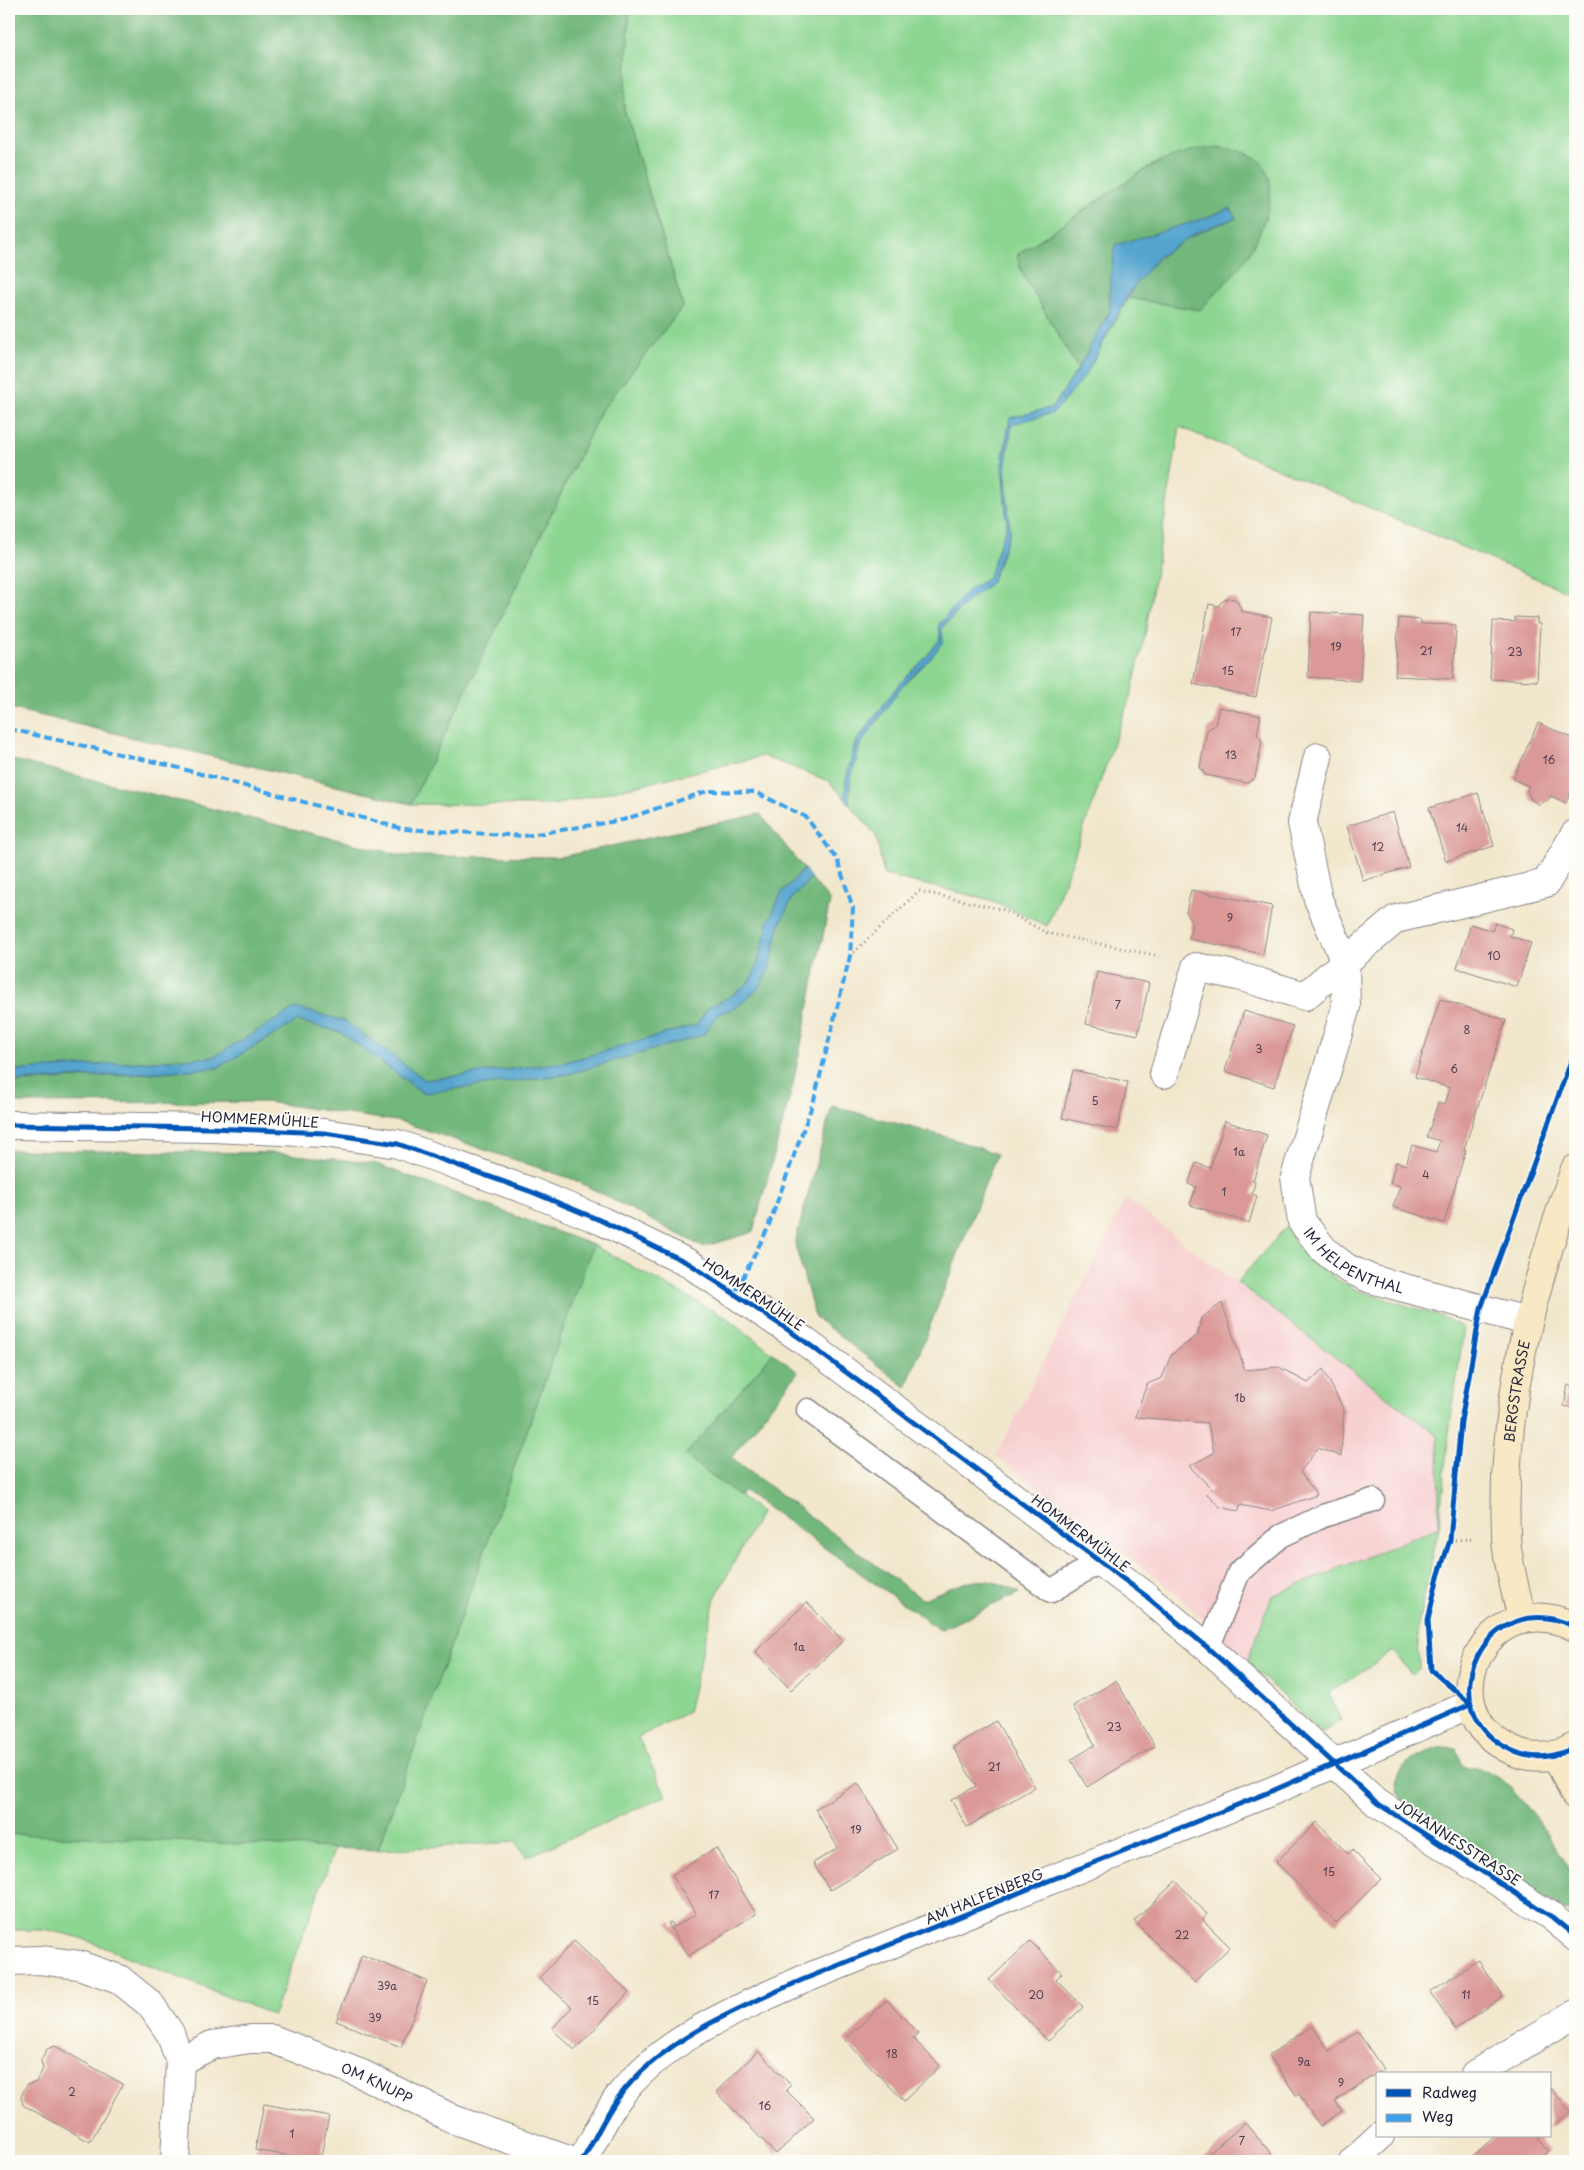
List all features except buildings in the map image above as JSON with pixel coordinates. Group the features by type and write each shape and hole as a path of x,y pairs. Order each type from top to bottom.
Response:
{"main road":[{"name":"BERGSTRASSE","path":"1522,1620 1506,1536 1508,1426 1527,1321 1551,1235 1575,1169"},
{"path":"1575,1628 1549,1618 1535,1617 1522,1620 1497,1631 1479,1651 1470,1677 1469,1690 1471,1704 1482,1729 1503,1747 1529,1756 1542,1757 1565,1751 1575,1795"}],"street":[{"name":"IM HELPENTHAL","path":"1318,757 1302,823 1318,899 1345,962 1346,1007 1295,1177 1302,1222 1325,1251 1347,1268 1371,1278 1527,1321"},
{"path":"1164,1074 1196,967 1238,976 1305,996 1396,919 1546,883 1575,834"},
{"name":"HOMMERMÜHLE","path":"9,1125 212,1128 324,1133 398,1144 532,1192 602,1221 690,1264 803,1340 1146,1596 1208,1648 1333,1763"},
{"name":"AM HALFENBERG","path":"582,2161 618,2098 653,2061 697,2032 752,2003 802,1980 1272,1791 1471,1704"},
{"name":"JOHANNESSTRASSE","path":"1333,1763 1377,1803 1501,1883 1575,1936"},
{"path":"9,1961 40,1960 79,1965 119,1979 150,2004 170,2033 180,2061 175,2161"},
{"path":"1478,2072 1575,2014"},
{"name":"OM KNUPP","path":"180,2061 212,2045 250,2038 272,2039 362,2074 455,2120 571,2161"},
{"path":"1353,2161 1378,2138"}],"lane":[{"path":"808,1410 1051,1591 1100,1562"},
{"path":"1208,1648 1239,1572 1281,1536 1323,1516 1373,1500"}],"path":[{"path":"850,956 919,891 1004,910 1047,933 1170,958 1196,967"}],"shaded area":[{"path":"1126,1199 1438,1436 1439,1527 1272,1596 1247,1662 1170,1588 996,1456"}],"green space":[{"path":"9,9 630,9 624,109 683,306 601,411 411,804 9,708"},
{"path":"630,9 1575,9 1575,595 1180,427 1145,634 1132,691 1072,862 1047,926 991,900 884,875 876,835 849,804 850,781 860,745 902,686 930,659 942,642 942,628 971,598 991,583 1010,532 1005,469 1012,423 1054,413 1086,374 1128,298 1200,310 1163,159 1017,255 1022,273 1078,369 1053,407 1010,419 1002,463 1007,525 988,578 967,591 939,624 940,639 927,656 899,684 855,743 846,780 845,799 829,781 763,756 554,805 411,804 601,411 683,306 624,109"},
{"path":"1216,146 1237,150 1256,158 1265,168 1270,181 1267,211 1262,227 1248,255 1231,277 1200,310 1128,298 1147,269 1173,247 1188,238 1236,218 1230,208 1203,219 1110,284 1110,310 1078,369 1022,273 1017,255 1136,175 1181,154"},
{"path":"9,759 404,856 560,857 760,814 804,869 782,892 769,920 757,967 749,982 732,996 709,1007 696,1025 566,1062 425,1080 345,1021 296,1009 213,1057 9,1071"},
{"path":"811,878 830,901 793,1084 753,1232 703,1247 575,1180 402,1122 267,1102 9,1103 9,1083 217,1068 298,1021 340,1032 423,1093 568,1074 703,1035 716,1016 738,1006 768,972 780,924 792,898"},
{"path":"832,1106 947,1137 997,1154 906,1387 815,1317 796,1248 795,1242"},
{"path":"9,1150 275,1153 374,1163 593,1245 378,1850 9,1834"},
{"path":"1286,1227 1300,1250 1339,1281 1360,1291 1443,1317 1464,1328 1448,1440 1439,1527 1438,1436 1237,1282"},
{"path":"593,1245 727,1318 773,1353 685,1455 761,1512 715,1598 688,1712 638,1737 666,1796 527,1857 515,1842 378,1850"},
{"path":"773,1353 798,1372 731,1458 922,1599 960,1585 981,1581 993,1582 1019,1593 940,1630 743,1490 739,1496 685,1455"},
{"path":"1439,1527 1418,1624 1419,1669 1411,1674 1393,1651 1329,1693 1341,1721 1321,1733 1247,1662 1272,1596"},
{"path":"1443,1747 1457,1748 1462,1766 1481,1769 1499,1777 1528,1809 1575,1879 1575,1918 1415,1812 1402,1800 1396,1785 1397,1777 1402,1769 1416,1757"},
{"path":"9,1833 335,1848 273,2015 78,1937 48,1930 9,1930"}],"water":[{"path":"1230,208 1236,218 1201,230 1158,257 1131,290 1086,374 1054,413 1012,424 1005,469 1010,532 991,583 971,598 942,627 943,642 930,659 902,686 860,745 850,781 849,804 845,799 846,780 855,744 899,684 927,656 940,639 939,624 967,591 988,578 1007,525 1002,463 1010,418 1053,407 1078,369 1110,311 1110,284 1115,245 1203,219"},
{"path":"804,869 811,878 792,898 780,924 768,972 758,989 738,1006 716,1016 703,1035 568,1074 423,1093 340,1032 298,1021 217,1068 9,1082 9,1071 213,1057 296,1008 345,1021 425,1080 566,1062 696,1025 709,1007 732,996 749,982 757,967 769,920 782,892"}],"marked path":[{"path":"9,729 168,765 403,829 524,836 623,820 707,791 755,792 806,817 837,859 853,908 850,956 814,1100 767,1230 735,1293"}],"cycle path":[{"path":"1471,1704 1431,1670 1428,1620 1437,1580 1450,1540 1461,1421 1481,1308 1575,1050"},
{"path":"9,1125 212,1128 324,1133 398,1144 532,1192 602,1221 690,1264 803,1340 1146,1596 1208,1648 1377,1803 1552,1917 1575,1936"},
{"path":"1575,1627 1543,1618 1515,1622 1493,1636 1477,1657 1470,1682 1473,1708 1486,1732 1513,1751 1536,1757 1560,1753 1575,1747"},
{"path":"582,2161 613,2105 636,2077 678,2042 752,2002 802,1980 1272,1791 1471,1704"}]}
